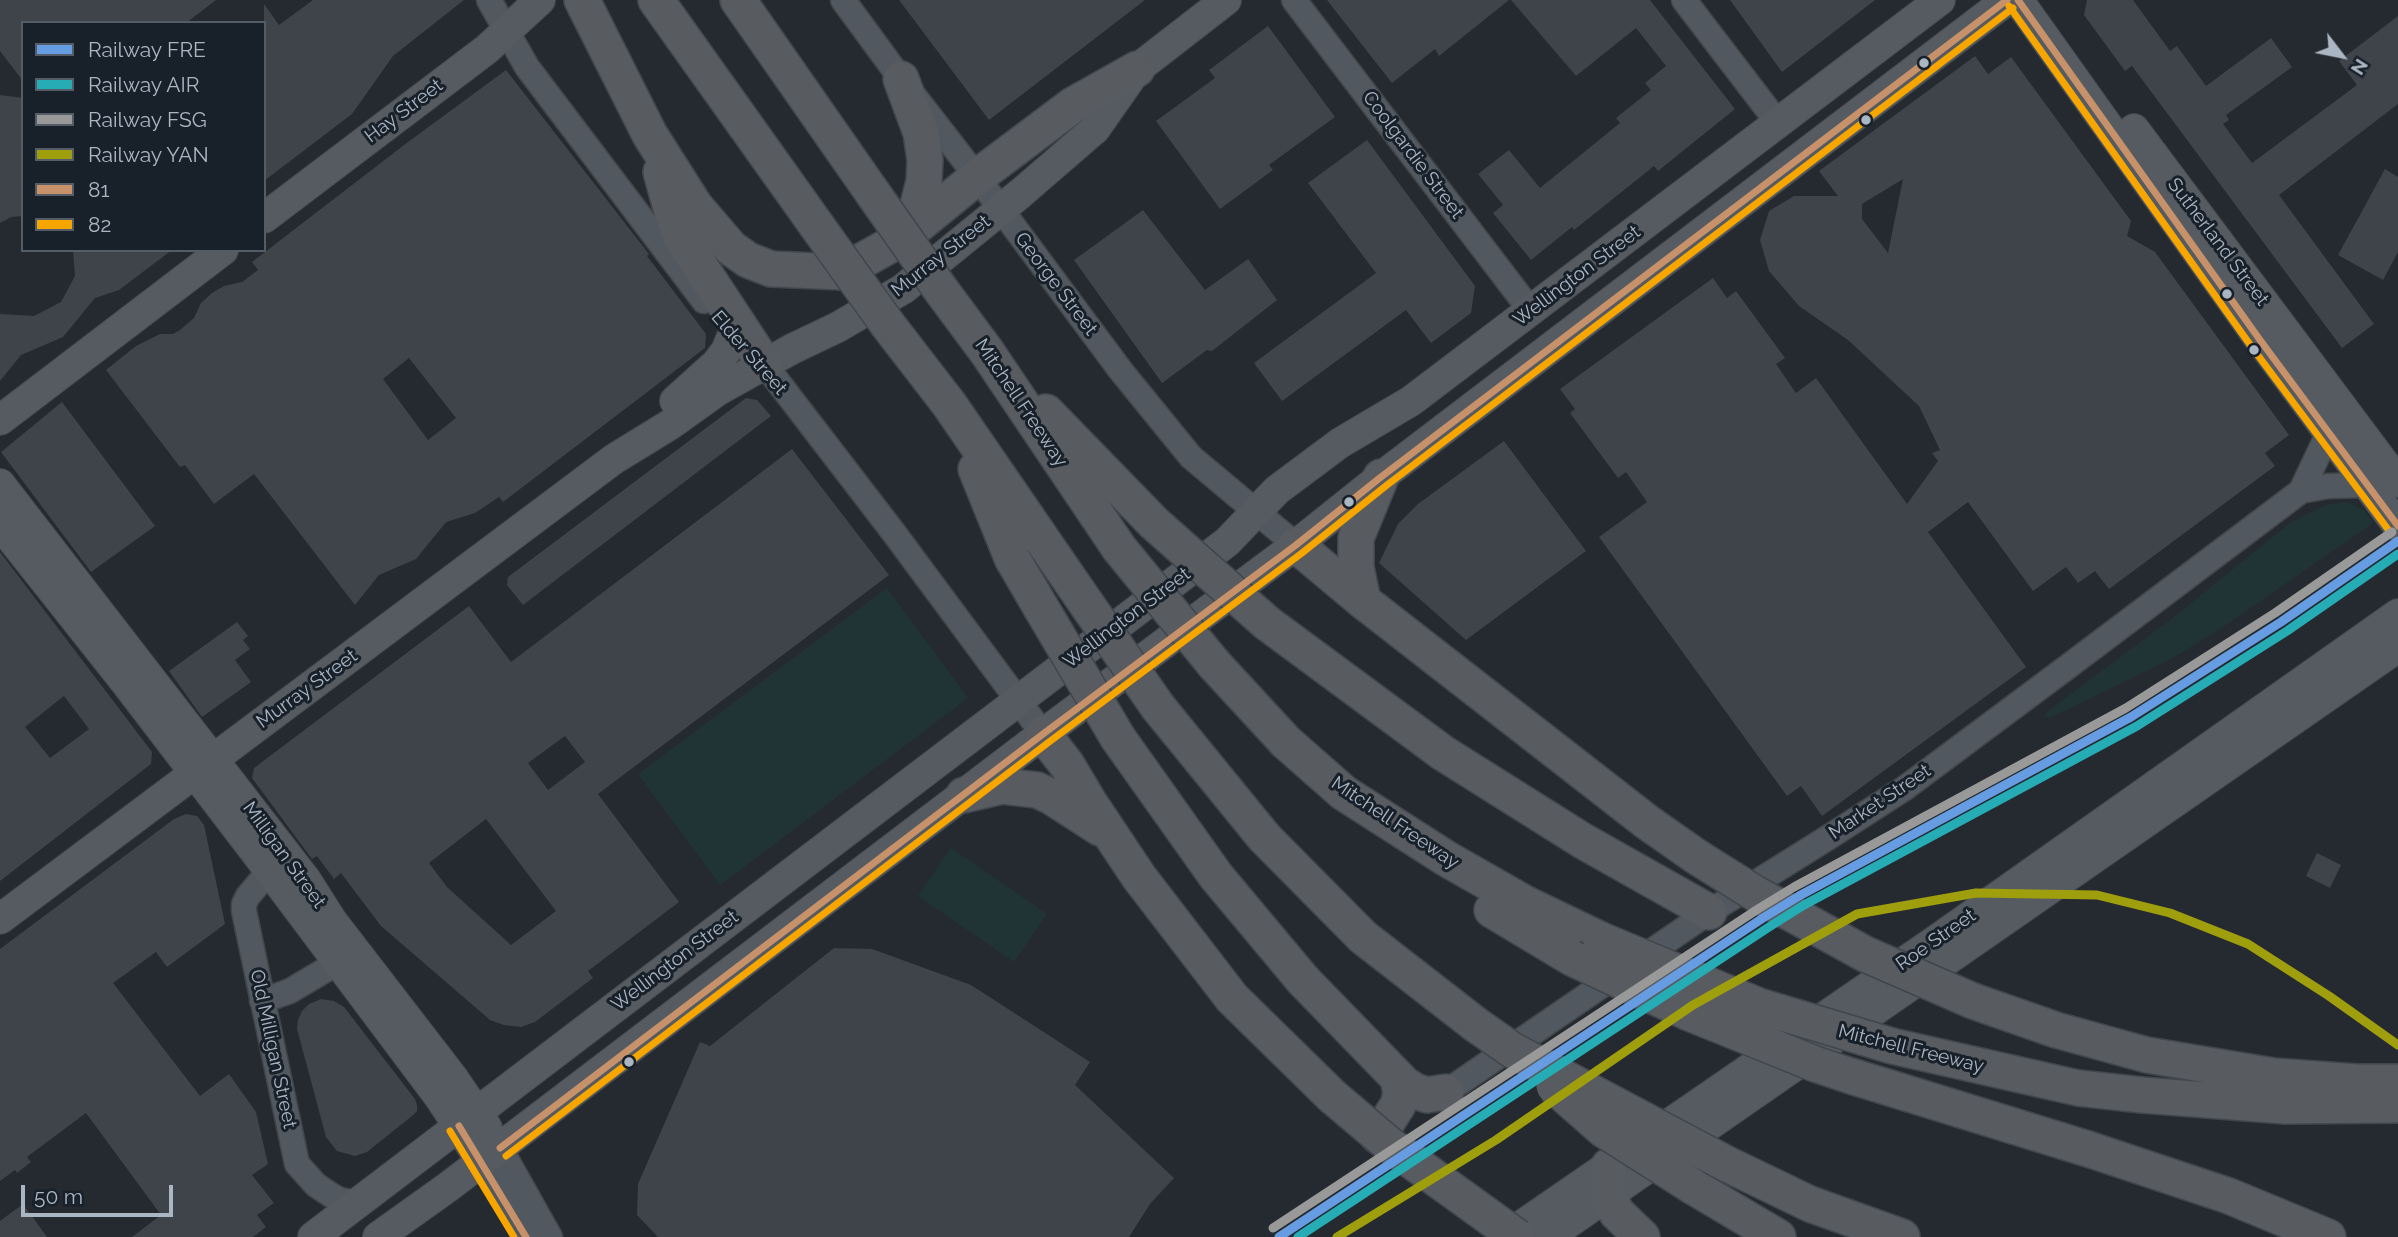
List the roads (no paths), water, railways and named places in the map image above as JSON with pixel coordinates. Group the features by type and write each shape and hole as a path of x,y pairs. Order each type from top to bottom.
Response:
{"highway":[{"path":"582,0 650,135 695,206 731,248 748,260 771,269 842,272 901,239 977,177 1073,105 1137,69"},
{"path":"656,0 888,325 949,404 1158,708 1264,837 1363,937 1512,1050 1604,1130 1778,1237"},
{"name":"Mitchell Freeway","path":"738,0 987,352 1119,548 1214,664 1286,741 1344,793 1447,859 1527,904 1586,949 1892,1046 2078,1088 2214,1102 2285,1106 2356,1094 2398,1105"},
{"path":"901,79 921,133 925,160 918,209 901,239"},
{"path":"650,135 682,239 731,325 765,365"},
{"path":"987,352 1154,523 1267,623 1443,753 1583,841 1709,912"},
{"path":"949,404 1012,558 1118,738 1216,876 1303,980 1398,1079 1420,1093 1433,1095 1446,1092"},
{"path":"1363,601 1356,568 1356,538 1381,477"},
{"path":"1296,545 1363,601 1647,822 1756,894 1853,948 1973,1001 2056,1030 2147,1055 2274,1076 2356,1094 2398,1082"},
{"path":"1043,734 1067,765 1139,877 1232,998 1332,1096 1391,1146 1517,1237"},
{"path":"964,795 1002,786 1037,790 1112,836"},
{"path":"1586,949 1689,1013 1815,1064 2229,1196 2328,1237"},
{"path":"1512,1050 1725,1163 1810,1203 1902,1237"},
{"path":"1378,1136 1398,1105 1401,1093 1398,1079"},
{"path":"1608,1181 1616,1213 1642,1237"}],"main road":[{"name":"Hay Street","path":"266,216 507,32 540,0"},
{"name":"Murray Street","path":"0,919 614,459 671,424 717,391 838,327 902,289 1094,129 1137,69 1226,0"},
{"name":"Wellington Street","path":"313,1237 1227,542 1277,489 1329,451 1411,401 1940,0"},
{"path":"378,1237 491,1155 1043,734 1296,545 1381,477 2007,0"},
{"name":"Sutherland Street","path":"2018,0 2260,340 2398,526"},
{"name":"Sutherland Street","path":"2042,0 2107,93 2398,482"},
{"path":"0,420 220,252"},
{"name":"Murray Street","path":"614,459 716,363 731,325"},
{"path":"1411,401 1455,395 1485,398"},
{"name":"Milligan Street","path":"0,484 203,766 266,866 337,963 468,1119"},
{"name":"Milligan Street","path":"0,524 126,683 306,880 332,921 382,984 491,1155"},
{"name":"Roe Street","path":"2021,894 2398,614"},
{"name":"Roe Street","path":"1505,1237 1608,1181 2021,894 2398,647"},
{"name":"Roe Street","path":"1548,1237 1608,1181"}],"street":[{"name":"Elder Street","path":"489,0 527,67 731,325"},
{"name":"George Street","path":"843,0 1121,371 1191,457 1296,545"},
{"name":"Coolgardie Street","path":"1294,0 1531,311"},
{"path":"1684,0 1778,123"},
{"name":"Elder Street","path":"765,365 1043,734"},
{"name":"Market Street","path":"2301,491 2329,432"},
{"name":"Market Street","path":"1446,1092 1709,912 1905,788 2301,491 2328,486 2368,485"},
{"name":"Old Milligan Street","path":"266,866 265,876 248,896 244,911 297,1164 316,1185 331,1195 340,1200 359,1203"},
{"path":"262,1000 290,991 337,963"},
{"name":"Milligan Street","path":"491,1155 526,1237"},
{"name":"Milligan Street","path":"491,1155 550,1237"}],"rail line":[{"name":"FSG","path":"1273,1228 1758,909 2126,708 2275,613 2392,532"},
{"name":"FRE","path":"1279,1237 1763,918 2131,717 2281,622 2398,541"},
{"name":"AIR","path":"1298,1237 1804,905 2137,726 2287,631 2398,554"},
{"name":"YAN","path":"1337,1237 1496,1140 1693,1005 1857,914 1976,893 2097,895 2170,913 2248,944 2329,996 2398,1045"}]}
